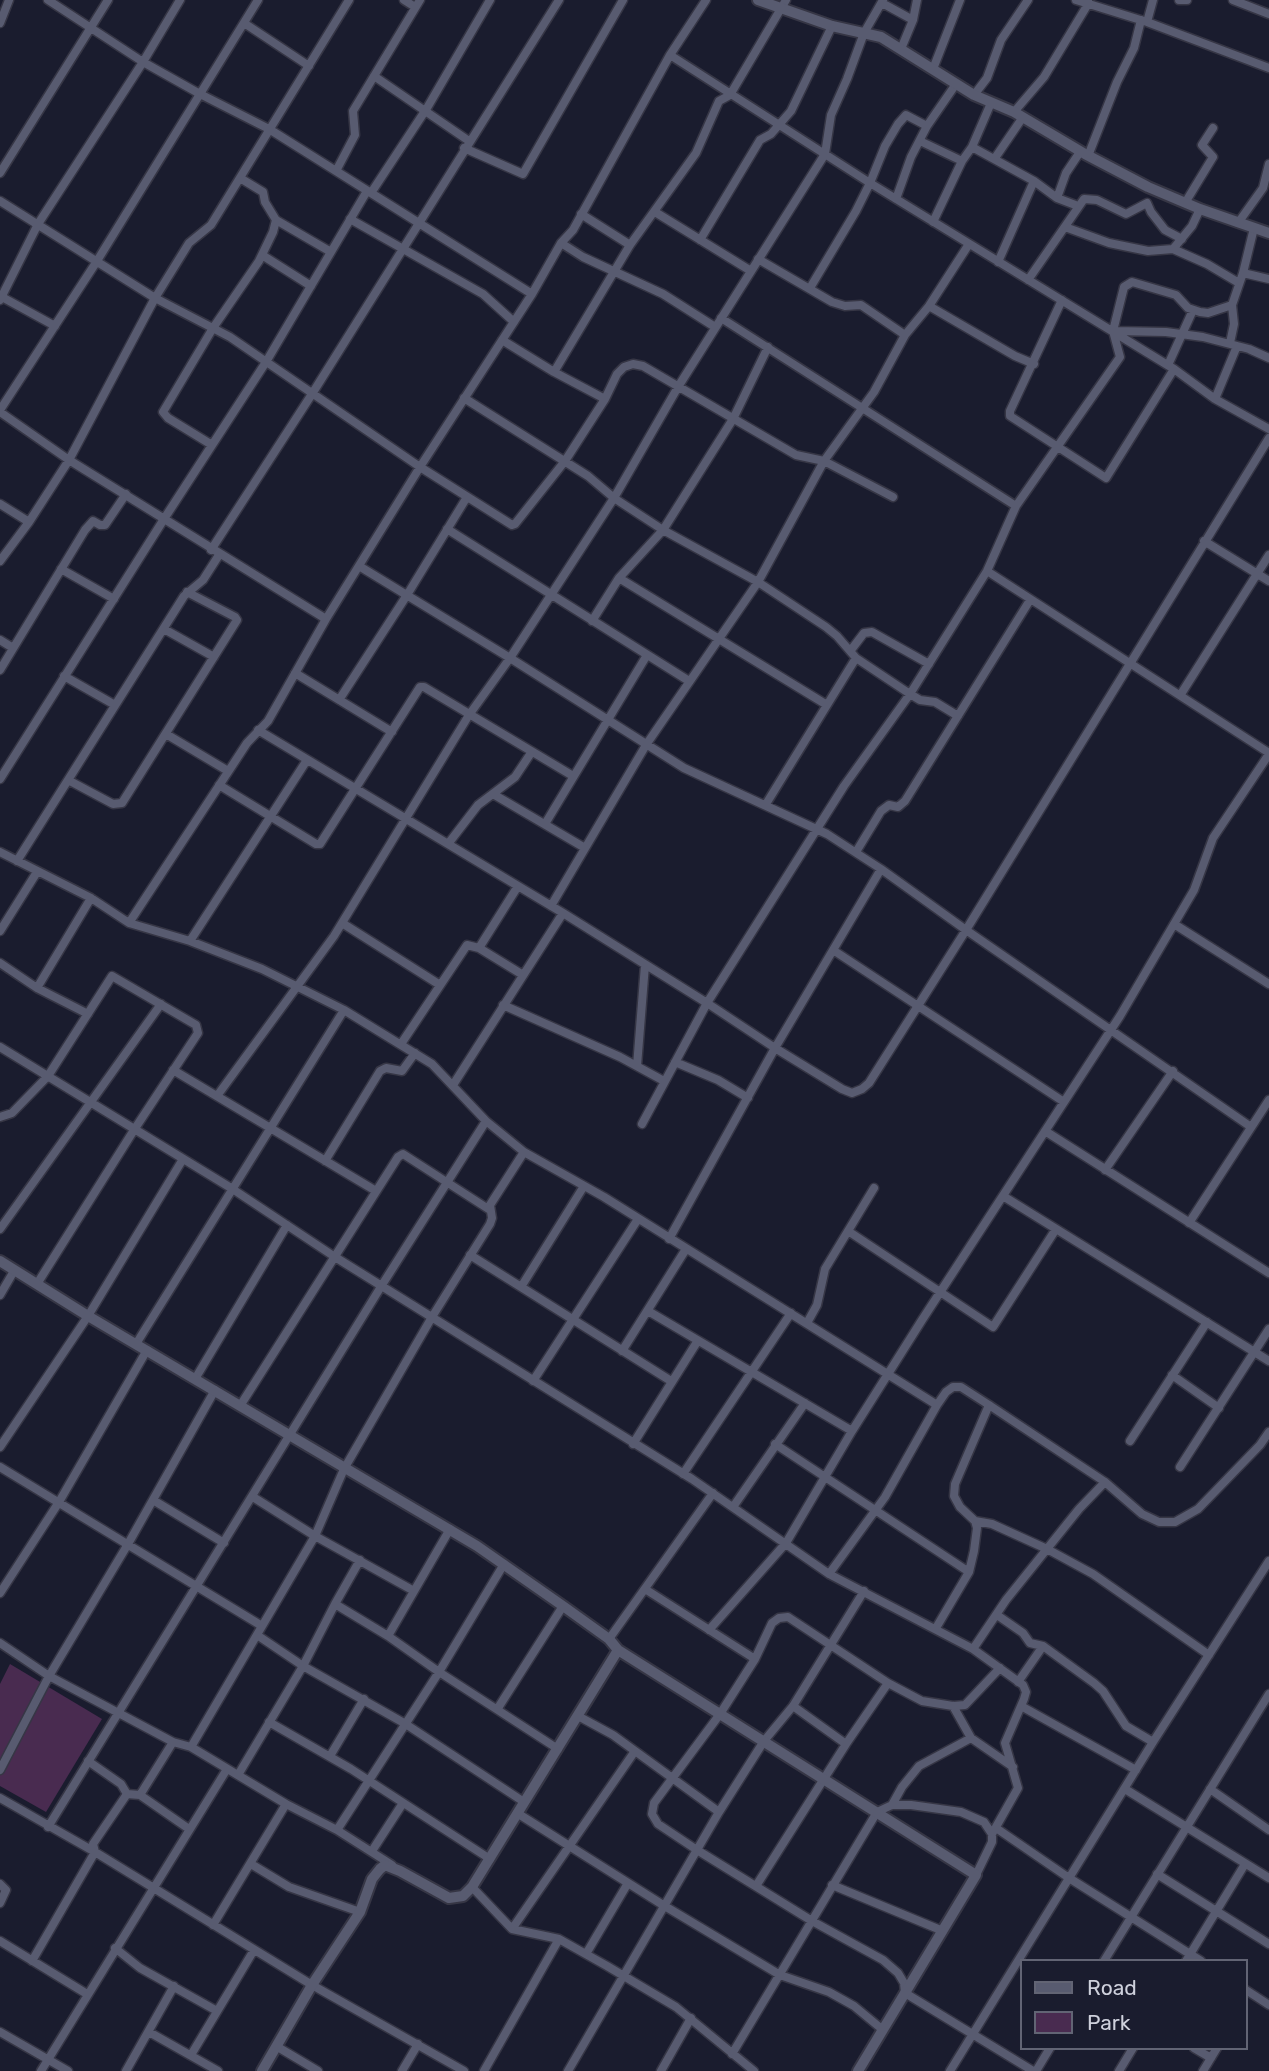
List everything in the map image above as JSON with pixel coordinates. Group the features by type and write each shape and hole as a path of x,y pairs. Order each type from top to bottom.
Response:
{"street":[{"path":"0,23 9,0"},
{"path":"48,0 144,62 270,129 532,294"},
{"path":"0,173 108,0"},
{"path":"55,326 1,299 38,225 144,62 180,0"},
{"path":"245,0 256,3 97,261 0,411 69,460 326,619"},
{"path":"0,561 69,460 155,298 191,241 211,225 349,0"},
{"path":"336,171 355,135 353,111 417,4 404,0"},
{"path":"0,779 266,362 350,219 424,113 490,0"},
{"path":"211,550 559,0"},
{"path":"374,76 466,145 523,174 623,0"},
{"path":"129,923 228,771 258,730 268,721 326,619 420,467 514,323 561,243 573,230 670,55 706,0"},
{"path":"758,0 783,5 832,26 881,37 974,95 1018,115 1084,154 1154,190 1269,233"},
{"path":"901,49 913,20 917,0"},
{"path":"933,69 960,0"},
{"path":"974,95 987,78 1001,40 1028,0"},
{"path":"1076,0 1144,21 1269,68"},
{"path":"1057,198 1066,173 1084,154 1114,95 1117,82 1153,0"},
{"path":"1180,0 1187,0"},
{"path":"1233,0 1269,15"},
{"path":"217,1096 342,923 469,715 510,658 614,498 678,387 825,154 831,115 864,33 882,1 913,20"},
{"path":"995,158 1018,115 1088,2"},
{"path":"554,372 630,245 696,153 719,101 730,95 783,5"},
{"path":"244,23 309,65"},
{"path":"700,240 758,142 771,134 791,111 832,26"},
{"path":"670,55 870,183 1171,367 1215,399 1269,429"},
{"path":"896,199 927,126 956,84"},
{"path":"933,222 962,161 972,147 991,103"},
{"path":"810,288 870,183 885,146 906,115 927,126"},
{"path":"1185,203 1213,158 1202,145 1213,128"},
{"path":"920,141 962,161"},
{"path":"972,147 1034,181 1057,198 1078,206"},
{"path":"1238,223 1266,189 1269,164"},
{"path":"240,178 262,192 276,220 331,252"},
{"path":"998,261 1034,181"},
{"path":"1028,280 1084,199 1104,203 1126,214 1147,203 1154,190"},
{"path":"0,201 155,298 230,337 420,467 513,525 565,461 605,399 617,374 633,364 643,366 796,454 824,461 893,497"},
{"path":"1147,203 1150,212 1165,230 1182,239"},
{"path":"1173,249 1192,226 1200,209"},
{"path":"655,212 751,271"},
{"path":"581,214 630,245"},
{"path":"350,219 487,297 514,323"},
{"path":"212,445 168,418 163,412 213,328 262,255 276,220"},
{"path":"1065,227 1110,243 1148,251 1173,249 1207,264 1239,283"},
{"path":"1215,399 1234,345 1232,305 1254,228"},
{"path":"561,243 663,294 716,327"},
{"path":"551,906 646,745 758,582 824,461 864,407 905,335 929,306 969,244"},
{"path":"262,255 311,286"},
{"path":"758,259 840,304 861,305 905,335"},
{"path":"1243,273 1269,279"},
{"path":"642,1124 707,1003 844,786 910,694 987,571 1016,506 1120,357 1112,331 1124,286 1129,282 1176,295 1185,306 1208,313 1232,305"},
{"path":"1062,300 1010,416 1106,478 1171,367 1193,310"},
{"path":"929,306 1015,356 1034,364"},
{"path":"721,318 1016,506"},
{"path":"1112,331 1182,334 1234,345 1269,358"},
{"path":"502,340 605,399"},
{"path":"592,621 618,578 663,530 733,419 768,347"},
{"path":"464,398 588,476 614,498 663,530 758,582 831,631 853,654 910,694 920,700 935,702 958,716"},
{"path":"258,730 563,913 775,1048 852,1093 869,1083 1269,438"},
{"path":"0,670 92,521 105,525 126,494"},
{"path":"339,700 467,496"},
{"path":"0,504 29,522"},
{"path":"447,530 689,681"},
{"path":"1204,541 1269,581"},
{"path":"17,861 187,592 203,580 219,555"},
{"path":"1181,694 1269,555"},
{"path":"359,566 698,776 817,828 856,852 1251,1127"},
{"path":"61,569 114,599"},
{"path":"709,1630 786,1543 852,1430 1111,1030 1194,890 1213,838 1269,754 1181,694 987,571"},
{"path":"618,578 827,705"},
{"path":"68,780 118,805 122,803 166,734 237,619 187,592"},
{"path":"856,852 881,811 889,805 898,807 905,801 1030,600"},
{"path":"163,629 214,657"},
{"path":"766,804 827,705 864,634 872,632 929,664"},
{"path":"0,640 13,648"},
{"path":"545,824 647,655"},
{"path":"295,673 392,732"},
{"path":"64,676 115,705"},
{"path":"219,785 320,844 421,687 573,776"},
{"path":"166,734 228,771"},
{"path":"448,844 472,811 515,777 531,752"},
{"path":"190,941 307,760"},
{"path":"493,794 585,848"},
{"path":"0,852 91,898 129,923 190,941 262,969 344,1010 432,1064 486,1121 524,1152 638,1219 937,1405"},
{"path":"669,1238 775,1048 881,869"},
{"path":"0,931 37,872"},
{"path":"479,948 518,886"},
{"path":"37,988 91,898"},
{"path":"453,1085 563,913"},
{"path":"342,923 440,985"},
{"path":"1174,925 1269,984"},
{"path":"401,1044 467,944 479,948 523,975"},
{"path":"833,950 1064,1102"},
{"path":"0,963 37,988 88,1014"},
{"path":"636,1066 645,965"},
{"path":"0,1117 12,1113 48,1076 112,976 196,1025 198,1030 37,1284"},
{"path":"0,1229 161,1004"},
{"path":"503,1005 664,1081"},
{"path":"136,1344 344,1010"},
{"path":"0,1047 231,1188 335,1257 713,1493 829,1574 973,1649 1018,1682 1026,1692 1005,1743 1018,1781 1017,1794 994,1831 989,1850 976,1875 858,2071"},
{"path":"326,1161 380,1071 386,1068 402,1071 415,1053"},
{"path":"675,1062 718,1080 748,1098"},
{"path":"173,1070 376,1191"},
{"path":"1105,1170 1173,1072"},
{"path":"1189,1223 1269,1100"},
{"path":"48,1827 486,1121"},
{"path":"1045,1131 1269,1273"},
{"path":"191,1747 315,1536 344,1469 491,1220 490,1205 524,1152"},
{"path":"240,1406 398,1157 402,1154 490,1210"},
{"path":"0,1447 88,1316 183,1159"},
{"path":"521,1287 584,1186"},
{"path":"807,1323 817,1305 825,1269 874,1188"},
{"path":"1003,1196 1269,1361"},
{"path":"533,1381 638,1219"},
{"path":"195,1379 287,1225"},
{"path":"848,1231 993,1328 1056,1229"},
{"path":"622,1351 686,1249"},
{"path":"470,1255 671,1381"},
{"path":"0,1261 344,1469 450,1529 563,1606 608,1639 618,1650 976,1875"},
{"path":"0,1295 14,1271"},
{"path":"648,1311 852,1430"},
{"path":"683,1474 790,1313"},
{"path":"1130,1441 1207,1322"},
{"path":"1180,1467 1269,1329"},
{"path":"633,1444 697,1342"},
{"path":"0,1593 59,1502 147,1350"},
{"path":"1172,1375 1219,1408"},
{"path":"829,1574 885,1497 937,1405 953,1387 961,1387 989,1405 1105,1482 1147,1518 1159,1522 1175,1521 1198,1509 1260,1445 1269,1432"},
{"path":"0,1770 49,1676 215,1390"},
{"path":"733,1507 805,1403"},
{"path":"989,1405 955,1484 954,1496 960,1507 975,1521 992,1524 1047,1549 1121,1592 1209,1655"},
{"path":"775,1444 969,1572"},
{"path":"0,1467 262,1626"},
{"path":"973,1649 1006,1600 1079,1509 1105,1482"},
{"path":"608,1639 713,1493"},
{"path":"253,1497 315,1536 414,1591"},
{"path":"153,1500 224,1543"},
{"path":"936,1628 969,1572 977,1536 975,1521"},
{"path":"388,1636 450,1529"},
{"path":"238,1774 303,1666 360,1560"},
{"path":"950,2071 1153,1742 1269,1561"},
{"path":"337,1830 439,1672 504,1564"},
{"path":"645,1589 755,1658"},
{"path":"568,2071 719,1812 764,1741 793,1706 864,1591"},
{"path":"335,1604 558,1749"},
{"path":"498,1708 563,1606"},
{"path":"997,1615 1023,1633 1030,1643 1043,1646 1094,1683 1126,1726 1153,1742"},
{"path":"905,1993 904,1983 890,1965 812,1921 658,1824 652,1814 654,1804 720,1714 755,1658 772,1623 779,1618 788,1618 888,1684 922,1701 953,1706 965,1705 1000,1668"},
{"path":"257,1635 303,1666 404,1723 524,1802"},
{"path":"0,1643 49,1676 173,1742 191,1747 286,1804 337,1830 400,1871 449,1898 463,1896 472,1887 618,1650"},
{"path":"1018,1682 1043,1646"},
{"path":"756,1886 846,1744 888,1684"},
{"path":"1105,1959 1269,1694"},
{"path":"330,1756 364,1699"},
{"path":"793,1706 846,1744"},
{"path":"953,1706 971,1738 1013,1768"},
{"path":"1021,1706 1136,1770"},
{"path":"578,1716 613,1735 719,1812"},
{"path":"269,1722 330,1756 490,1858"},
{"path":"892,1805 919,1766 971,1738"},
{"path":"140,1795 173,1742"},
{"path":"512,1929 635,1751"},
{"path":"88,1761 121,1784 127,1794"},
{"path":"41,2071 228,1769"},
{"path":"1125,1789 1269,1878"},
{"path":"1210,1789 1269,1830"},
{"path":"127,1794 140,1795 189,1829"},
{"path":"32,1961 94,1852 93,1844 127,1794"},
{"path":"0,1798 312,1985 464,2071"},
{"path":"372,1852 403,1803"},
{"path":"213,1925 286,1804"},
{"path":"732,2054 877,1812 892,1805 961,1812 984,1822 994,1831 1131,1916 1188,1957 1245,1864"},
{"path":"517,1813 780,1975 838,1997 864,2013 883,2030"},
{"path":"251,1864 289,1887 360,1912"},
{"path":"262,2071 312,1985 360,1912 372,1879 385,1865 400,1871"},
{"path":"1157,1874 1269,1944"},
{"path":"586,1954 628,1883"},
{"path":"0,1884 6,1890 0,1903"},
{"path":"832,1885 943,1931"},
{"path":"472,1887 512,1929 559,1938 676,2007 750,2070"},
{"path":"484,2071 559,1938"},
{"path":"0,1941 87,1994"},
{"path":"115,1948 140,1968 217,2011"},
{"path":"191,2055 254,1950"},
{"path":"126,2071 174,1986"},
{"path":"905,1993 1035,2071 1049,2050"},
{"path":"1248,1994 1269,2005"},
{"path":"660,2071 691,2018"},
{"path":"0,2032 68,2071"},
{"path":"149,2032 218,2071"},
{"path":"402,2071 418,2044"},
{"path":"276,2046 318,2071"},
{"path":"1119,2071 1132,2050"},
{"path":"1197,2050 1211,2058"},
{"path":"1203,2071 1216,2050"}],"green space":[{"path":"10,1664 102,1719 46,1812 0,1786 0,1684"}]}
